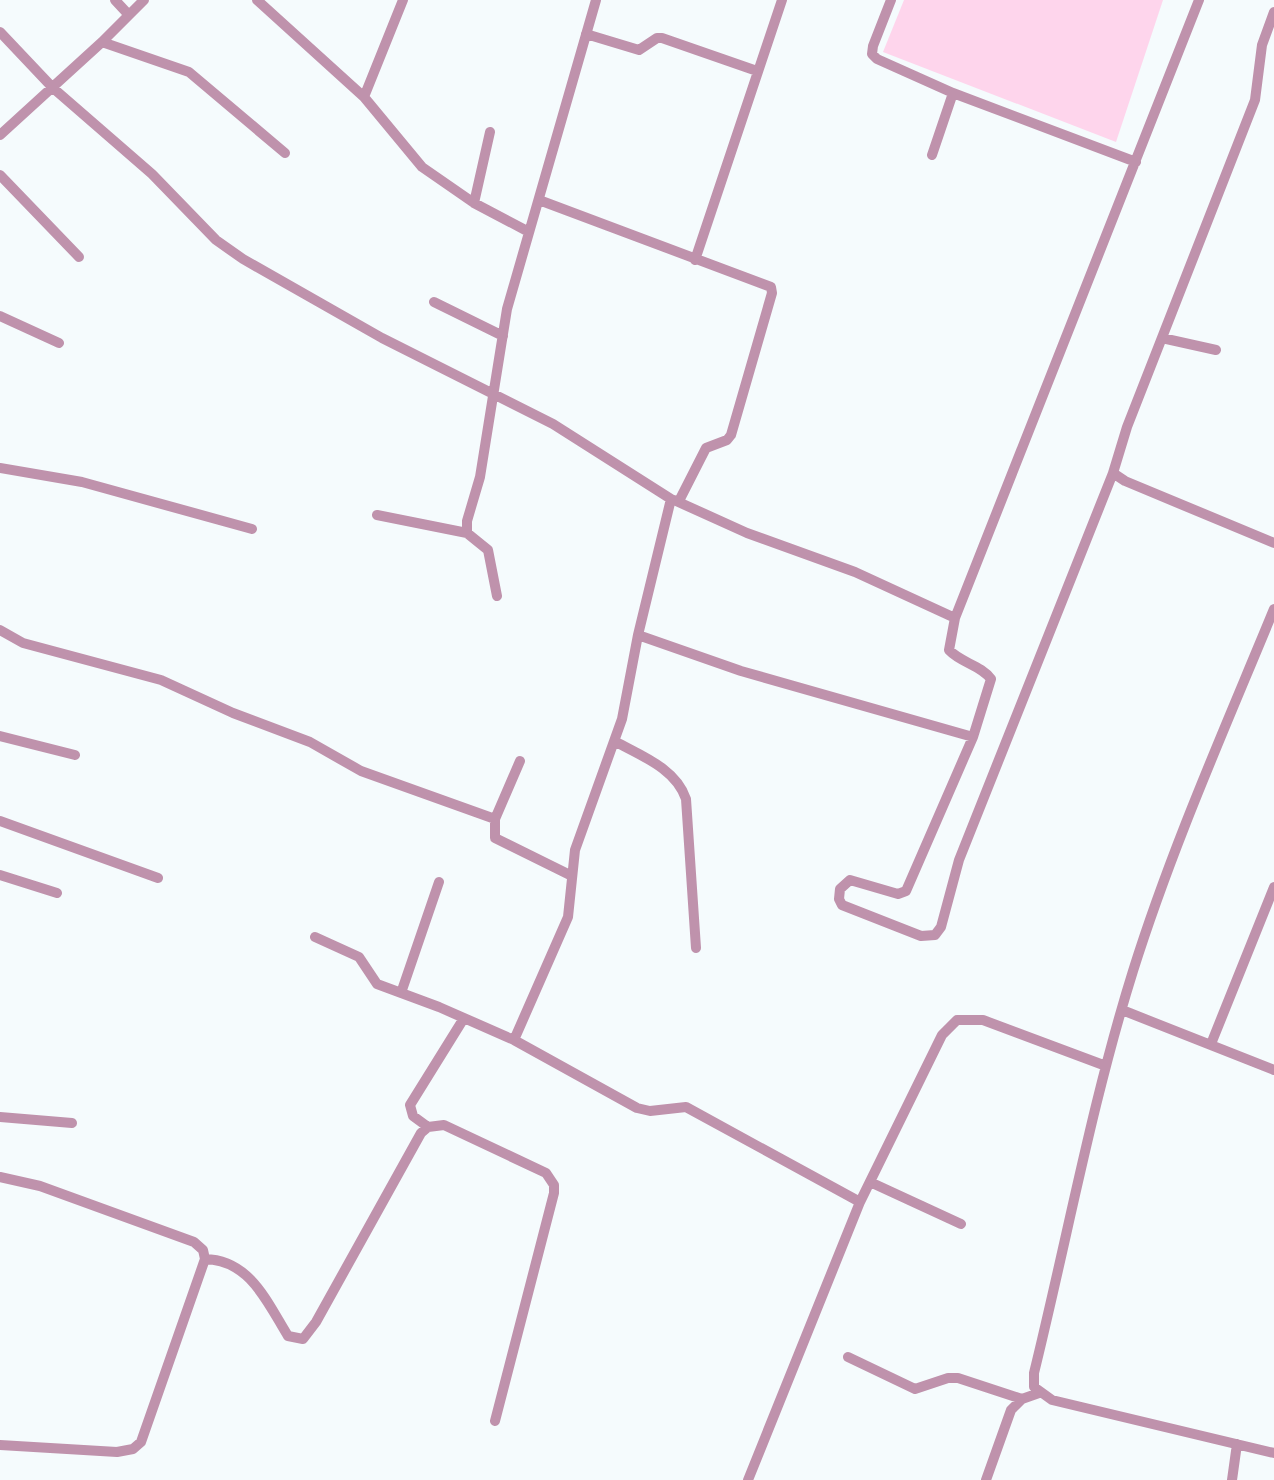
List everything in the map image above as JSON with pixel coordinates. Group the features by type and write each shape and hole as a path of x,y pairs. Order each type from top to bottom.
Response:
{"street":[{"path":"115,0 128,14"},
{"path":"0,135 144,0"},
{"path":"257,0 365,97 412,158 474,203 529,232"},
{"path":"365,97 403,0"},
{"path":"467,533 467,520 480,477 503,336 529,232 596,0"},
{"path":"695,260 782,0"},
{"path":"891,0 872,54 884,63 953,93 1136,162"},
{"path":"1199,0 955,618 949,650 956,657 987,673 992,679 973,737 906,891 898,894 850,880 840,889 839,898 842,905 921,936 935,935 941,927 959,860 1113,473 1162,338 1255,100 1262,45 1274,12"},
{"path":"0,32 52,88 152,174 216,240 243,259 492,395 553,424 675,500 747,533 855,572 955,618"},
{"path":"586,34 639,50 657,38 662,38 757,71"},
{"path":"102,42 189,72 285,153"},
{"path":"932,155 953,93"},
{"path":"474,203 490,132"},
{"path":"0,175 79,257"},
{"path":"514,1040 568,917 572,876 583,822 616,742 638,635 675,500 706,448 727,440 731,435 772,293 771,286 765,282 695,260 539,200"},
{"path":"434,302 503,336"},
{"path":"0,316 59,343"},
{"path":"1162,338 1216,350"},
{"path":"0,468 82,482 252,529"},
{"path":"1113,473 1125,481 1274,542"},
{"path":"377,515 467,533 488,550 497,596"},
{"path":"1274,609 1186,824 1122,1010 1106,1066 1034,1373 1034,1387 1052,1400 1274,1453"},
{"path":"0,630 23,643 162,680 233,713 310,742 361,771 495,819"},
{"path":"638,635 741,671 973,737"},
{"path":"0,736 75,755"},
{"path":"616,742 656,764 681,786 686,799 696,948"},
{"path":"520,761 495,819 495,838 502,844 572,876"},
{"path":"0,821 158,878"},
{"path":"0,875 57,894"},
{"path":"401,993 439,883"},
{"path":"1211,1044 1272,900 1274,887"},
{"path":"315,937 359,957 377,984 514,1040 638,1108 650,1111 685,1107 860,1202"},
{"path":"1122,1010 1274,1070"},
{"path":"428,1127 413,1116 410,1105 464,1018"},
{"path":"748,1480 860,1202 942,1035 957,1020 983,1020 1106,1066"},
{"path":"0,1117 72,1123"},
{"path":"205,1259 220,1259 242,1270 252,1279 288,1336 303,1339 316,1322 421,1133 428,1127 444,1125 545,1173 554,1185 495,1421"},
{"path":"0,1177 69,1196 194,1242 203,1250 205,1259 141,1442 133,1450 117,1452 0,1445"},
{"path":"870,1182 961,1224"},
{"path":"848,1357 915,1389 948,1378 958,1378 1021,1399"},
{"path":"986,1480 1011,1410 1021,1399 1039,1393"},
{"path":"1232,1480 1237,1444"}],"shaded area":[{"path":"904,0 1163,0 1116,142 883,52"}]}
